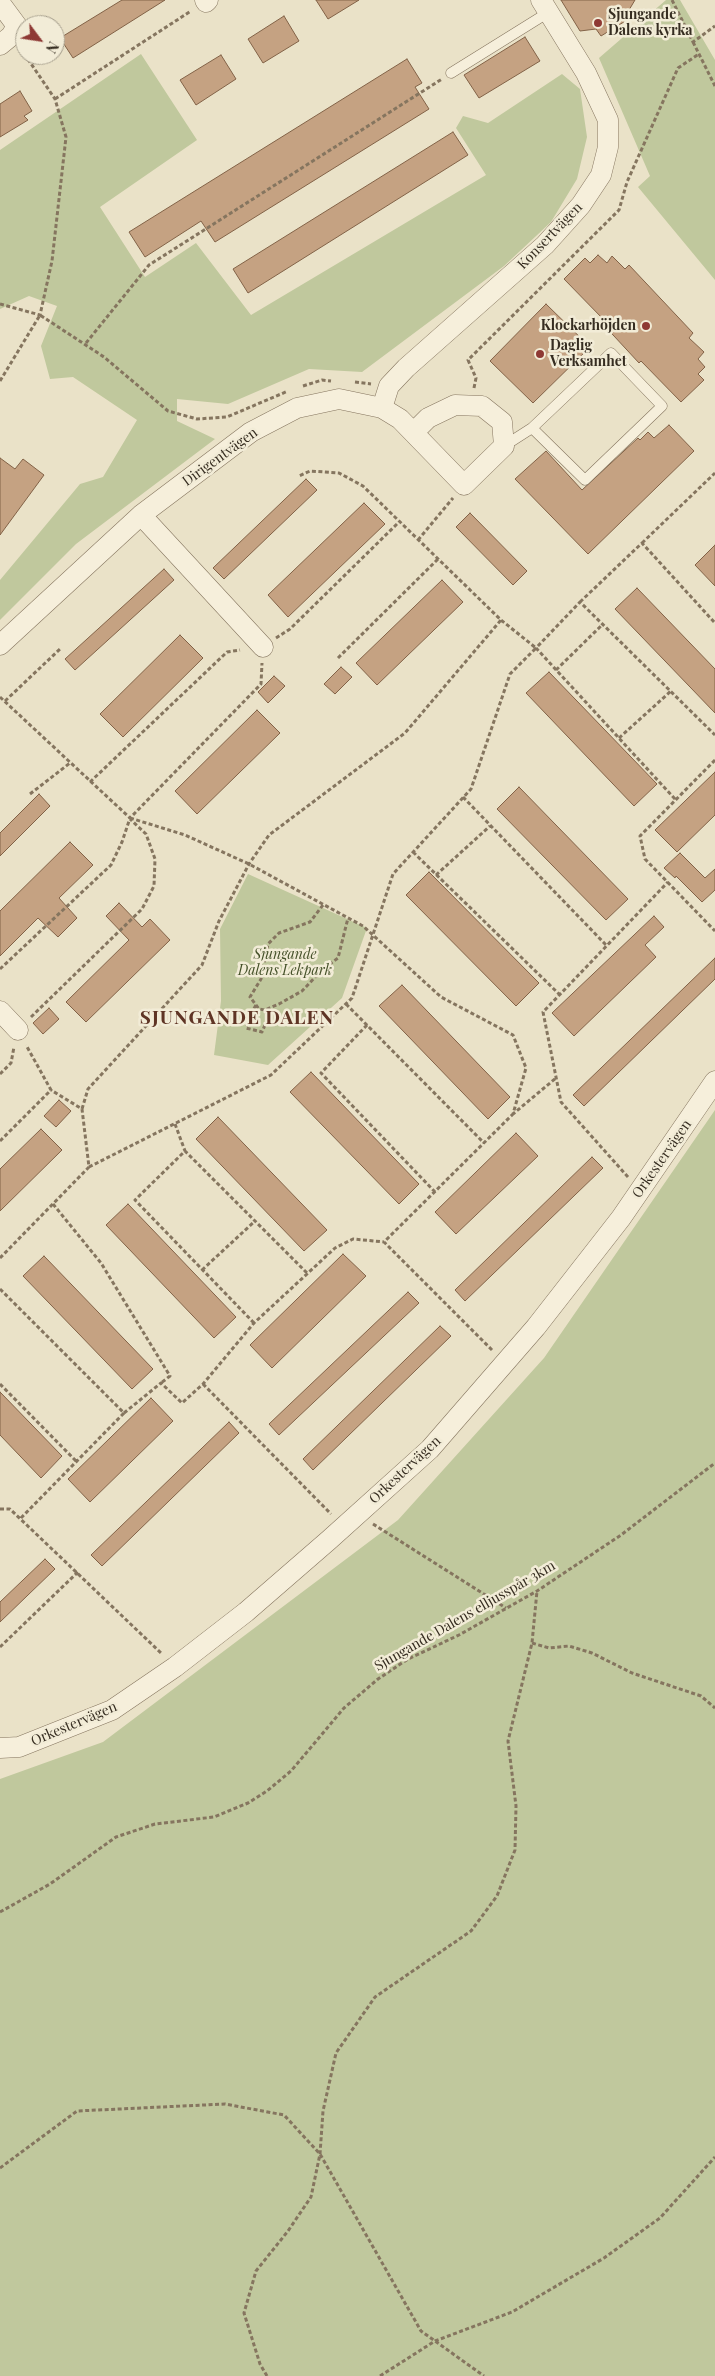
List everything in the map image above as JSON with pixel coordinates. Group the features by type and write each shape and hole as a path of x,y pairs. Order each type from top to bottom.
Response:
{"street":[{"path":"0,3 17,26 6,40"},
{"name":"Konsertvägen","path":"382,408 389,386 406,368 545,245 581,205 601,175 608,147 608,120 586,73 545,6"},
{"name":"Dirigentvägen","path":"0,645 141,515 251,432 297,408 339,399 382,408 400,418 464,485"},
{"path":"414,432 428,418 455,405 482,406 502,422 504,446 464,485"},
{"path":"141,515 263,647"},
{"path":"0,1011 18,1030"},
{"name":"Orkestervägen","path":"0,1748 19,1748 112,1710 175,1667 246,1612 430,1450 548,1312 640,1191 715,1082"}],"lane":[{"path":"451,73 545,6"},
{"path":"504,446 532,428 611,353 662,406 585,480 532,428"}],"path":[{"path":"672,0 715,86"},
{"path":"55,99 206,1"},
{"path":"692,42 715,26"},
{"path":"0,381 40,315 52,261 66,138 55,99 6,40"},
{"path":"86,343 149,265 451,73"},
{"path":"0,304 40,315 86,343 168,411 197,419 227,417 276,394 322,380 332,381"},
{"path":"351,382 389,386"},
{"path":"299,476 310,471 339,473 363,486 501,620 536,648 675,799"},
{"path":"0,1258 89,1167 271,1075 352,998 393,874 471,789 510,674 580,602 715,473"},
{"path":"418,540 464,485"},
{"path":"90,782 227,652 263,647 290,628 399,522"},
{"path":"642,543 715,624"},
{"path":"338,658 438,559"},
{"path":"580,602 715,735"},
{"path":"89,1167 82,1109 88,1089 202,965 219,921 248,864 270,835 406,733 501,620"},
{"path":"556,670 603,624"},
{"path":"0,970 111,865 122,842 130,818 261,684 263,647"},
{"path":"5,701 60,648"},
{"path":"619,738 671,691"},
{"path":"0,697 146,834 155,859 154,886 142,909 18,1030 11,1063 0,1074"},
{"path":"715,760 640,836 645,859 715,931"},
{"path":"30,794 70,763"},
{"path":"463,798 607,946"},
{"path":"130,818 185,835 248,864 363,926 441,998 512,1035 526,1068 513,1114"},
{"path":"436,875 490,826"},
{"path":"413,852 560,995"},
{"path":"640,1191 561,1102 543,1012 668,882"},
{"path":"323,904 310,922 272,937 266,951 261,979 250,997 259,1010 265,1010 302,991 323,969 338,958 348,918"},
{"path":"346,1004 484,1143"},
{"path":"256,1005 249,1017 246,1028 262,1032 268,1018 265,1010"},
{"path":"367,1025 321,1074 435,1192"},
{"path":"18,1030 51,1090 82,1109"},
{"path":"384,1242 513,1114 556,1078"},
{"path":"0,1141 51,1090"},
{"path":"174,1124 184,1151 307,1273"},
{"path":"184,1151 135,1200 254,1323"},
{"path":"20,1519 124,1413 170,1376 101,1263 53,1204"},
{"path":"202,1270 255,1221"},
{"path":"161,1383 182,1403 203,1384 254,1323 335,1248 353,1239 384,1242 505,1362"},
{"path":"0,1289 124,1413"},
{"path":"0,1384 76,1461"},
{"path":"203,1384 351,1521 506,1608"},
{"name":"Sjungande Dalens elljusspår 3km","path":"0,1912 50,1884 116,1837 155,1824 214,1817 248,1803 267,1791 291,1771 344,1708 378,1678 408,1659 459,1635 537,1591 621,1534 715,1463"},
{"path":"0,1509 10,1509 78,1572 175,1667"},
{"path":"0,1647 78,1572"},
{"path":"267,2376 260,2364 244,2314 256,2271 311,2197 320,2154 323,2111 336,2053 375,1997 471,1931 497,1896 515,1850 516,1806 508,1741 532,1643 537,1591"},
{"path":"532,1643 549,1648 568,1646 592,1653 632,1673 701,1696 715,1708"},
{"path":"0,2168 77,2111 225,2104 284,2114 320,2154 421,2331 484,2376"},
{"path":"380,2376 435,2341 512,2312 604,2258 660,2218 715,2157"}],"green space":[{"path":"666,0 680,0 715,60 715,280 638,187 650,176 599,58"},
{"path":"141,54 197,140 100,207 145,277 196,243 251,315 486,175 456,128 463,116 488,123 562,74 580,89 587,137 577,179 551,222 504,266 362,372 309,369 228,404 177,399 177,421 215,439 76,544 0,620 0,580 80,484 103,477 137,420 73,377 50,379 41,346 57,306 29,296 0,309 0,150"},
{"name":"Sjungande Dalens Lekpark","path":"248,874 367,928 342,998 268,1065 214,1055 221,1001 220,929"},
{"path":"715,1110 715,2376 0,2376 0,1779 103,1742 398,1520 544,1358"}],"building":[{"path":"122,0 165,0 73,58 65,46 65,35"},
{"path":"316,0 359,0 328,19"},
{"name":"Sjungande Dalens kyrka","path":"561,0 635,0 629,10 632,17 601,36 596,29 580,31"},
{"path":"284,16 299,41 263,63 248,39"},
{"path":"525,37 540,61 479,98 464,75"},
{"path":"221,55 236,79 196,105 180,80"},
{"path":"407,59 422,83 415,87 429,109 215,242 201,221 145,257 129,232"},
{"path":"20,91 32,111 24,116 28,120 0,137 0,104"},
{"path":"453,132 468,155 248,293 233,269"},
{"name":"Klockarhöjden","path":"598,255 607,263 612,256 625,269 629,265 693,333 689,338 704,352 698,359 705,367 698,374 704,380 681,402 641,361 639,363 601,322 604,320 564,279 585,258 590,263"},
{"name":"Daglig Verksamhet","path":"546,304 590,347 533,403 490,361"},
{"path":"669,425 694,451 588,554 515,479 546,451 582,490 638,438 640,440 648,432 654,438"},
{"path":"0,458 15,469 23,459 44,475 0,535"},
{"path":"306,479 317,490 224,579 213,568"},
{"path":"364,503 385,524 288,617 268,595"},
{"path":"470,513 527,571 513,585 456,527"},
{"path":"715,545 715,586 695,565"},
{"path":"164,569 174,580 75,670 65,659"},
{"path":"442,580 463,602 377,685 356,663"},
{"path":"637,588 715,669 715,713 615,609"},
{"path":"180,635 203,658 123,737 100,714"},
{"path":"341,667 352,677 335,694 324,684"},
{"path":"549,672 657,784 634,806 526,693"},
{"path":"274,676 285,686 268,703 258,692"},
{"path":"257,710 280,733 197,814 175,791"},
{"path":"715,772 715,815 677,852 655,830"},
{"path":"519,787 628,899 606,920 497,809"},
{"path":"39,794 50,806 0,856 0,833"},
{"path":"70,842 93,865 59,898 77,918 58,937 38,918 0,956 0,911"},
{"path":"680,853 705,878 715,869 715,890 702,902 676,876 675,878 664,868"},
{"path":"429,872 539,983 516,1006 406,895"},
{"path":"119,903 142,927 150,919 170,940 86,1022 66,1002 129,940 106,916"},
{"path":"654,916 664,927 645,945 656,957 574,1036 552,1013"},
{"path":"715,958 715,979 584,1106 573,1095"},
{"path":"402,985 510,1097 488,1119 379,1006"},
{"path":"49,1008 59,1019 43,1034 33,1023"},
{"path":"311,1072 419,1184 399,1204 290,1092"},
{"path":"59,1100 71,1111 56,1127 44,1116"},
{"path":"218,1117 327,1230 304,1251 196,1139"},
{"path":"41,1129 62,1150 0,1211 0,1169"},
{"path":"516,1133 538,1156 456,1234 435,1212"},
{"path":"592,1157 603,1168 465,1301 455,1290"},
{"path":"128,1204 236,1317 214,1338 106,1225"},
{"path":"343,1254 366,1276 272,1368 250,1345"},
{"path":"44,1256 153,1369 132,1389 23,1276"},
{"path":"408,1292 419,1303 279,1435 269,1424"},
{"path":"440,1326 451,1336 313,1470 303,1459"},
{"path":"0,1392 62,1456 41,1478 0,1435"},
{"path":"151,1398 173,1421 90,1502 68,1479"},
{"path":"229,1422 239,1433 102,1566 91,1555"},
{"path":"45,1559 55,1569 0,1622 0,1602"}],"place":[{"name":"Sjungande Dalens kyrka","path":"598,23"},
{"name":"Klockarhöjden","path":"646,326"},
{"name":"Daglig Verksamhet","path":"540,354"}],"district":[{"name":"SJUNGANDE DALEN","path":"237,1018"}]}
